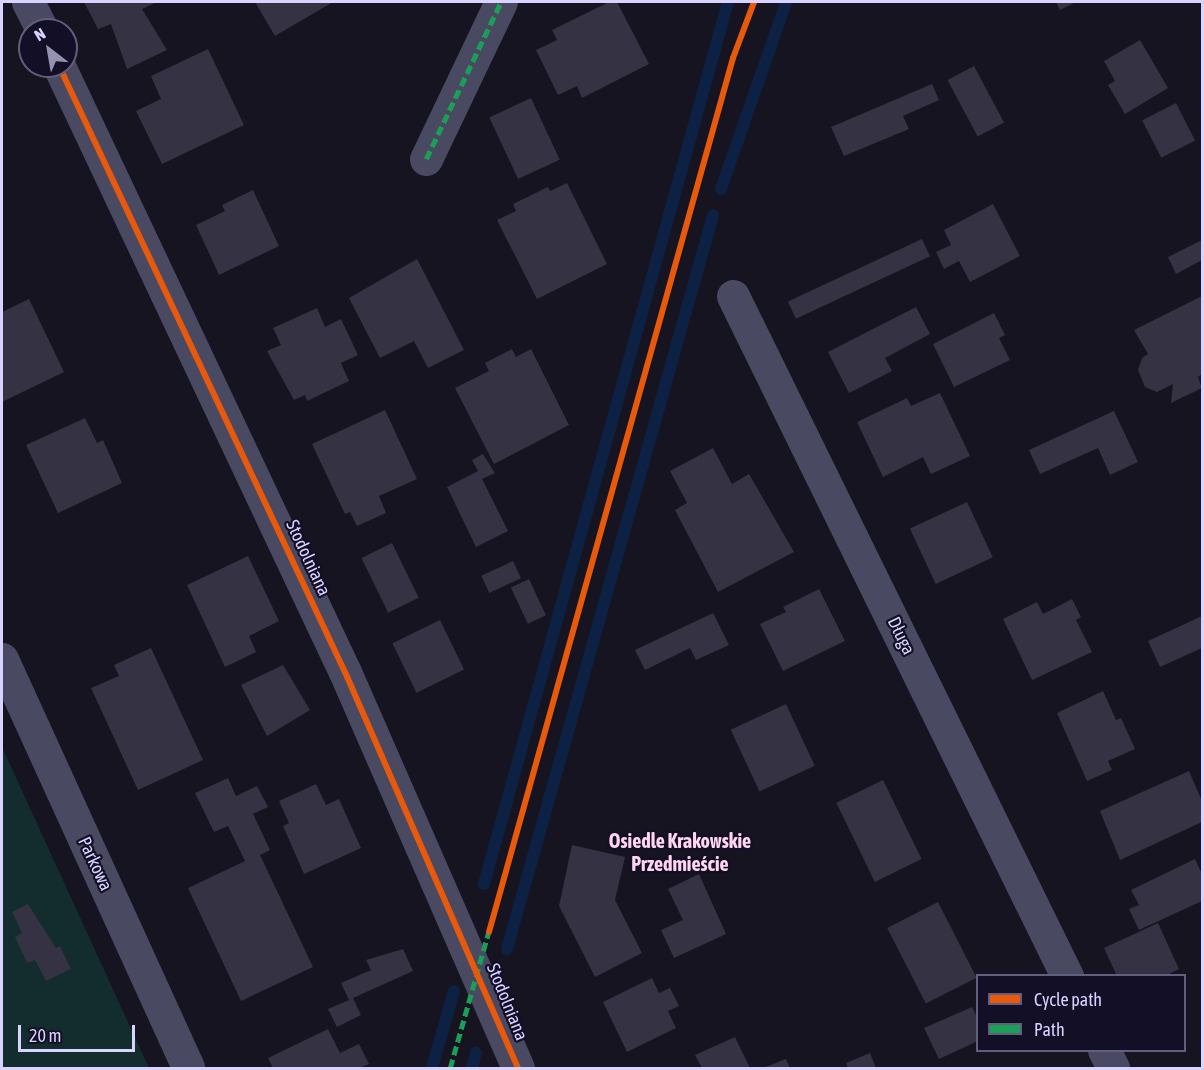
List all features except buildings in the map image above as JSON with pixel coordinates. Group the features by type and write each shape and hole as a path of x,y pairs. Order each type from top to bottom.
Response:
{"street":[{"path":"28,2 36,18"},
{"path":"426,159 501,2"},
{"name":"Stodolniana","path":"65,78 345,672 518,1068"},
{"name":"Długa","path":"733,296 1067,974"},
{"name":"Parkowa","path":"2,659 188,1068"},
{"path":"1105,1052 1113,1068"}],"green space":[{"path":"2,747 149,1068 2,1068"}],"waterway":[{"path":"484,884 728,2"},
{"path":"721,189 786,2"},
{"path":"507,949 713,215"},
{"path":"432,1068 454,991"},
{"path":"472,1068 476,1052"}],"marked path":[{"path":"426,159 501,2"},
{"path":"450,1068 490,927"}],"cycle path":[{"path":"489,932 733,58 754,2"},
{"path":"65,78 345,672 518,1068"}],"district":[{"name":"Osiedle Krakowskie Przedmieście","path":"680,852"}]}
